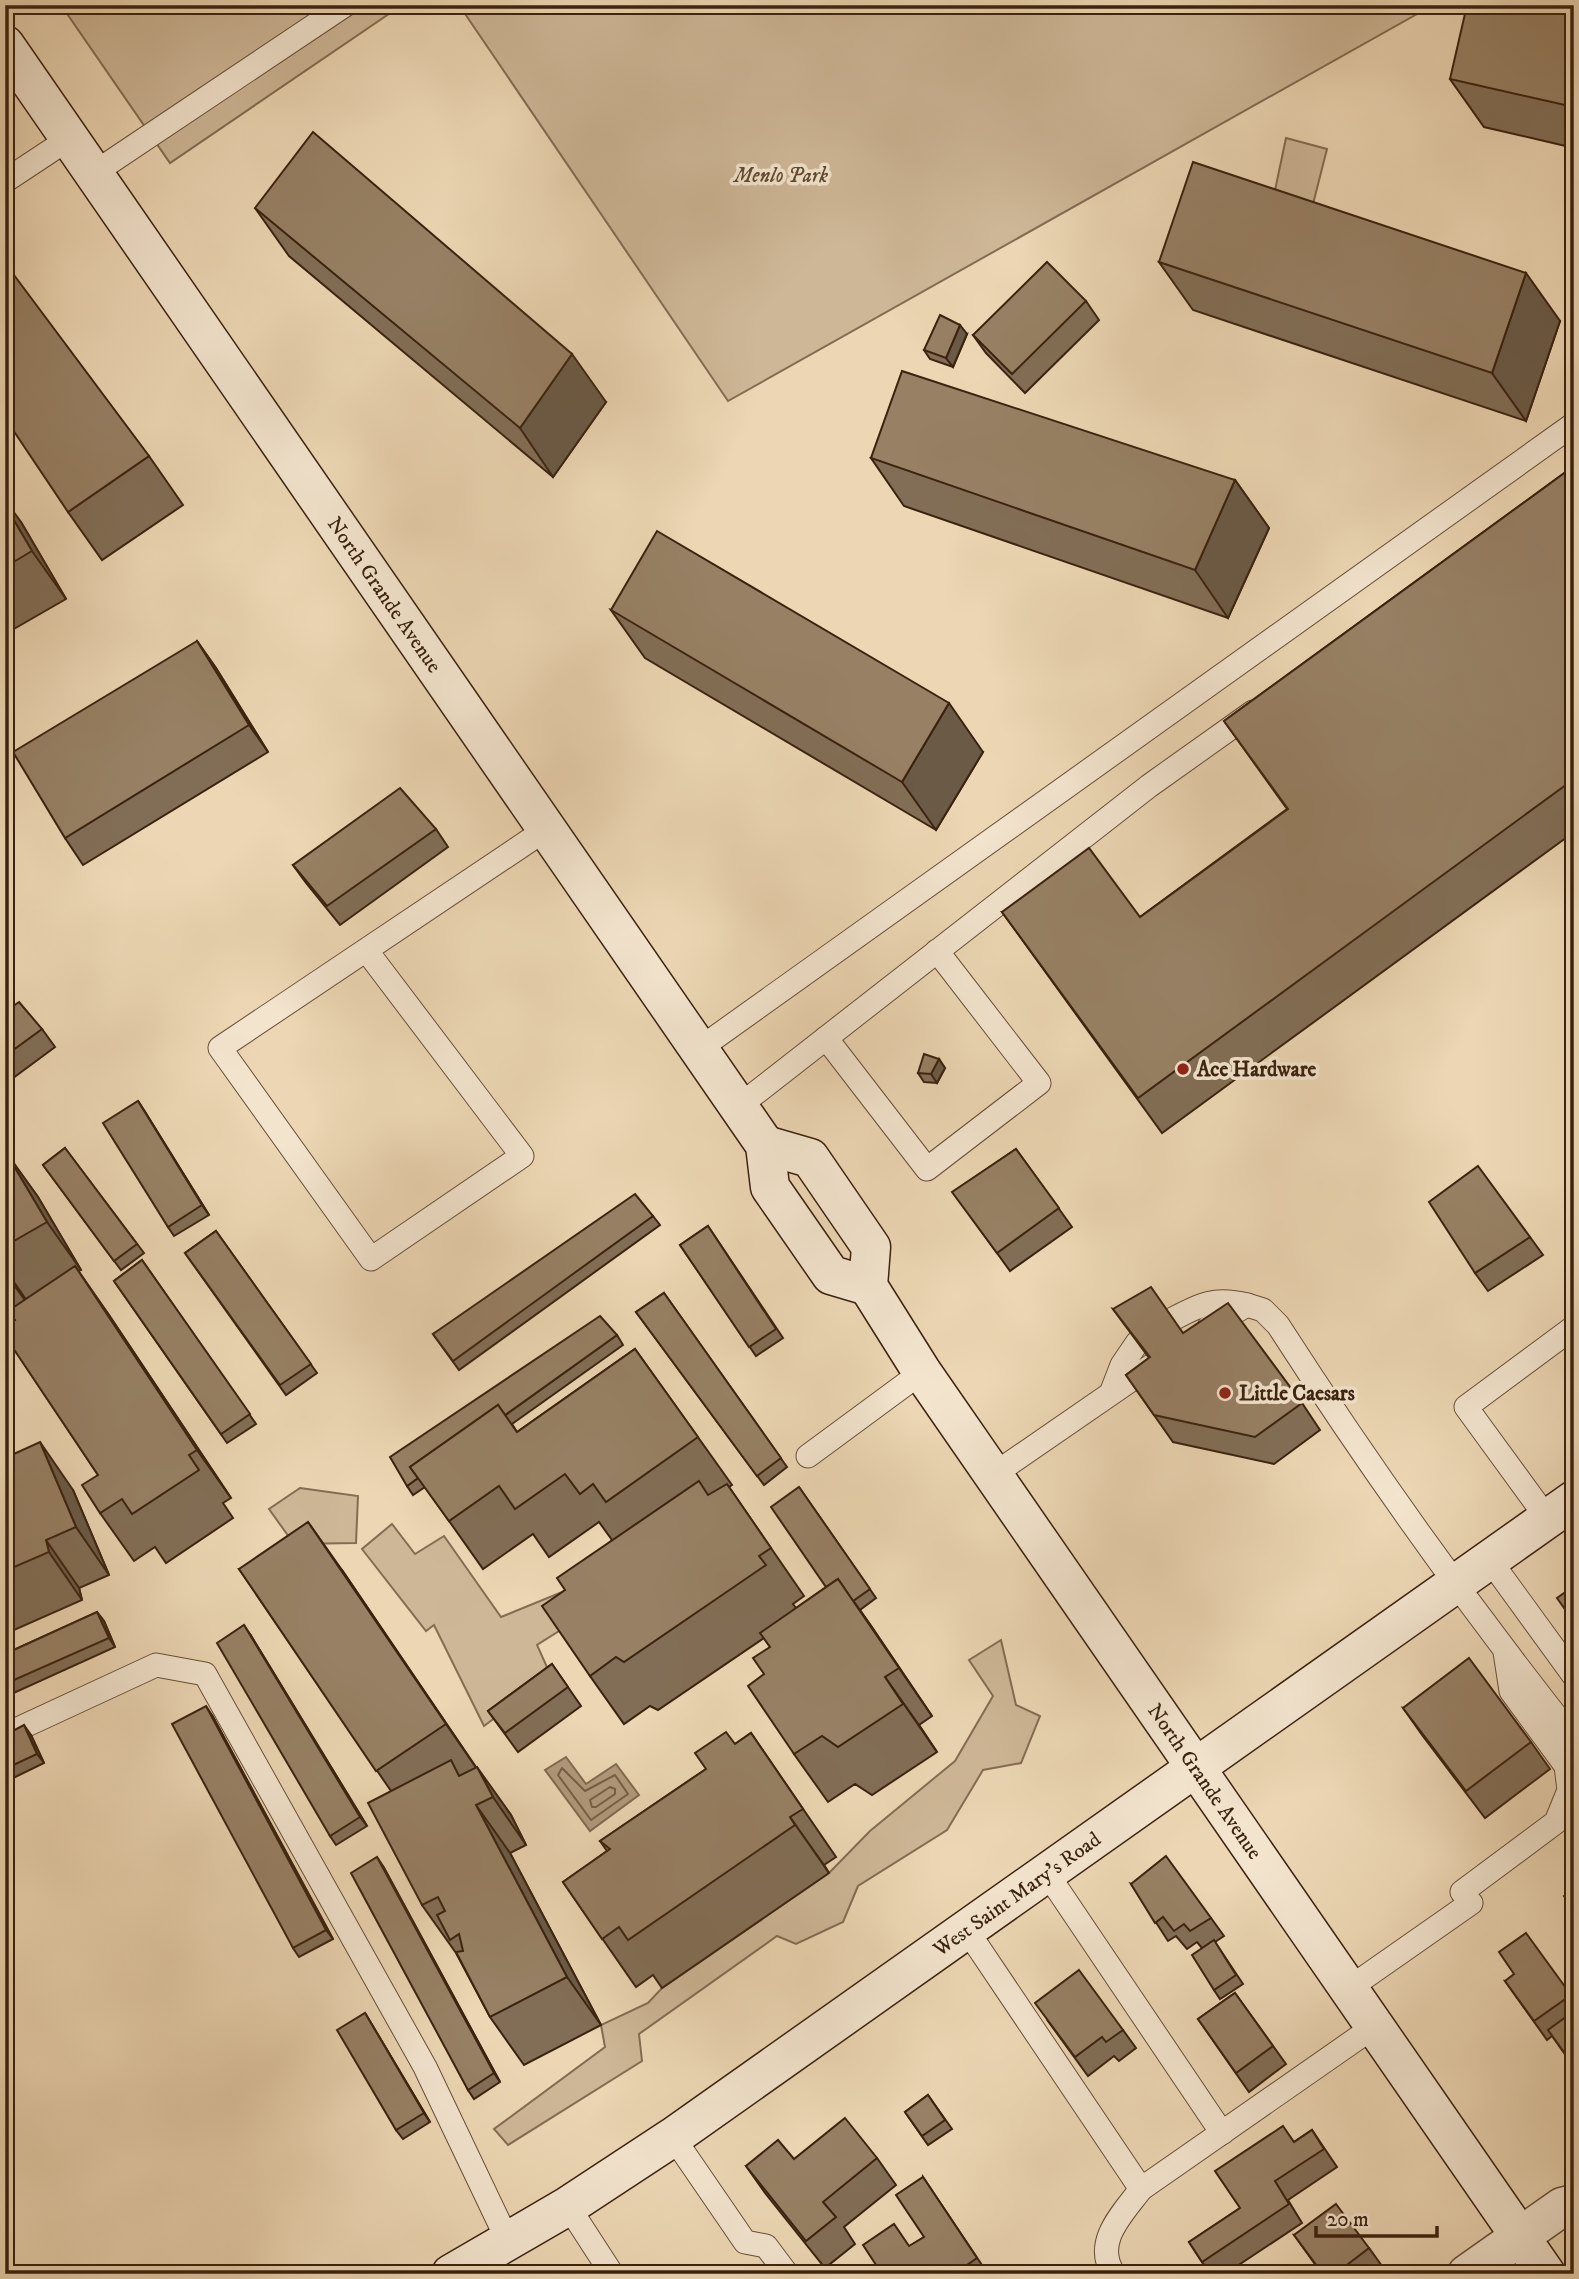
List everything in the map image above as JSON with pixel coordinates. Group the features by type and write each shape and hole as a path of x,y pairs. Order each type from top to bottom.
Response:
{"main road":[{"name":"North Grande Avenue","path":"5,45 765,1145 810,1158 871,1247 869,1286 922,1372 1546,2274"},
{"name":"West Saint Mary's Road","path":"450,2274 568,2206 673,2137 1560,1509"},
{"path":"1467,2274 1562,2207 1574,2204"}],"lane":[{"path":"94,173 345,5"},
{"path":"5,181 70,138"},
{"path":"699,1049 1574,424"},
{"path":"739,1107 1149,786 1272,698"},
{"path":"366,950 522,1156 370,1259 220,1048 366,950 548,828"},
{"path":"826,1038 927,1169 1039,1083 937,951"},
{"path":"1173,1319 1201,1304 1225,1299 1264,1310 1278,1325 1357,1447 1454,1584 1574,1739"},
{"path":"1188,1340 1247,1305"},
{"path":"1560,1509 1466,1407 1574,1327"},
{"path":"1112,1391 1122,1365 1137,1343"},
{"path":"993,1475 1154,1364"},
{"path":"808,1456 922,1372"},
{"path":"1489,1559 1574,1675"},
{"path":"1348,1989 1466,1897 1556,1822 1569,1790 1566,1766 1511,1691 1505,1652"},
{"path":"5,1735 156,1665 205,1675 425,2067 508,2241"},
{"path":"1046,1872 1222,2133"},
{"path":"966,1929 1141,2189"},
{"path":"1115,2274 1109,2266 1108,2232 1141,2189 1375,2026"},
{"path":"673,2137 745,2242 766,2246 772,2263 787,2274"},
{"path":"568,2206 612,2274"}],"green space":[{"path":"61,5 402,5 170,163"},
{"name":"Menlo Park","path":"459,5 1433,5 728,401"},
{"path":"1286,138 1327,149 1313,204 1274,195"},
{"path":"300,1488 358,1496 356,1543 294,1544 269,1509"},
{"path":"392,1524 415,1554 444,1536 501,1617 589,1581 602,1604 537,1645 551,1676 484,1726 434,1625 426,1631 362,1549"},
{"path":"1001,1640 1016,1705 1040,1716 1021,1763 983,1770 947,1830 858,1886 843,1922 796,1944 777,1936 639,2034 642,2061 508,2145 494,2129 605,2047 601,2025 648,2003 662,1988 829,1873 870,1831 955,1761 993,1696 969,1660"}],"water":[{"path":"566,1757 586,1784 616,1764 639,1795 590,1831 545,1770"}],"building":[{"path":"1467,5 1528,5 1574,16 1574,107 1450,79"},
{"path":"313,132 572,354 520,428 255,208"},
{"path":"1193,162 1526,273 1492,373 1159,262"},
{"path":"1047,262 1086,301 1012,374 973,335"},
{"path":"5,263 149,456 68,512 5,418"},
{"path":"940,315 960,325 946,358 924,350"},
{"path":"902,371 1235,480 1195,570 871,458"},
{"path":"1574,466 1574,779 1138,1098 1002,912 1089,848 1140,917 1288,809 1224,721"},
{"path":"5,505 32,551 5,567"},
{"path":"657,531 949,703 902,782 611,610"},
{"path":"197,641 249,725 65,838 13,752"},
{"path":"400,788 436,829 327,906 293,865"},
{"path":"19,1002 42,1029 5,1056 5,1012"},
{"path":"924,1054 939,1059 931,1074 918,1073"},
{"path":"138,1101 202,1205 168,1227 103,1123"},
{"path":"65,1148 137,1244 114,1261 43,1165"},
{"path":"1016,1149 1059,1208 997,1253 952,1192"},
{"path":"5,1151 47,1222 5,1246"},
{"path":"1478,1166 1530,1237 1475,1273 1429,1202"},
{"path":"635,1194 653,1216 453,1361 433,1334"},
{"path":"708,1226 776,1329 749,1347 680,1245"},
{"path":"216,1231 311,1364 280,1385 185,1253"},
{"path":"142,1260 250,1414 221,1434 114,1281"},
{"path":"75,1266 197,1450 189,1455 199,1470 132,1514 122,1499 100,1513 82,1485 98,1475 5,1336 5,1327 15,1320 8,1311"},
{"name":"Little Caesars","path":"1151,1287 1183,1333 1228,1303 1302,1403 1255,1437 1154,1415 1126,1375 1150,1357 1113,1309"},
{"path":"664,1293 781,1458 757,1476 636,1312"},
{"path":"600,1316 617,1335 505,1415 498,1405 410,1467 418,1478 407,1486 390,1457"},
{"path":"635,1349 698,1437 606,1502 593,1484 580,1494 565,1474 515,1509 499,1486 449,1521 410,1467 498,1405 517,1432"},
{"path":"40,1442 76,1527 46,1540 49,1552 5,1571 5,1458"},
{"path":"699,1481 708,1495 727,1484 771,1548 759,1556 766,1565 624,1662 616,1657 590,1676 542,1606 565,1590 557,1578"},
{"path":"799,1487 870,1589 853,1601 838,1579 826,1587 771,1507"},
{"path":"308,1522 446,1724 376,1771 239,1569"},
{"path":"838,1579 899,1668 885,1677 903,1704 838,1747 822,1736 794,1754 748,1686 764,1674 753,1658 770,1647 760,1633"},
{"path":"1574,1586 1574,1622 1557,1598"},
{"path":"97,1612 109,1638 5,1684 5,1654"},
{"path":"244,1625 360,1817 330,1836 217,1643"},
{"path":"1469,1658 1531,1742 1466,1791 1403,1708"},
{"path":"552,1664 568,1687 505,1733 488,1711"},
{"path":"206,1706 326,1930 293,1948 172,1724"},
{"path":"24,1725 37,1754 5,1769 5,1735"},
{"path":"726,1732 735,1744 751,1733 803,1809 790,1817 795,1825 628,1940 619,1927 602,1939 563,1882 610,1849 600,1841 706,1769 695,1753"},
{"path":"451,1760 459,1776 477,1767 493,1797 476,1805 567,1977 490,2017 456,1952 463,1951 459,1934 450,1940 437,1915 445,1911 438,1897 422,1905 368,1803"},
{"path":"1166,1856 1211,1918 1190,1931 1184,1924 1174,1931 1163,1917 1155,1923 1131,1884"},
{"path":"377,1857 494,2073 468,2090 351,1873"},
{"path":"1574,1890 1574,1910 1564,1896"},
{"path":"1526,1933 1571,1995 1534,2021 1505,1981 1514,1974 1499,1952"},
{"path":"1214,1940 1236,1975 1214,1990 1192,1955"},
{"path":"1079,1970 1123,2030 1106,2042 1102,2037 1075,2057 1035,2003"},
{"path":"1235,1993 1273,2046 1236,2073 1198,2019"},
{"path":"1574,2011 1574,2066 1548,2030"},
{"path":"365,2013 424,2113 396,2130 337,2030"},
{"path":"928,2095 945,2120 922,2136 905,2112"},
{"path":"845,2118 877,2158 823,2202 836,2217 806,2241 746,2166 778,2140 794,2159"},
{"path":"1283,2126 1294,2142 1312,2130 1324,2149 1275,2181 1289,2204 1202,2262 1189,2242 1240,2208 1215,2171"},
{"path":"923,2177 977,2258 954,2274 882,2274 863,2245 894,2224 909,2246 924,2237 896,2195"},
{"path":"1336,2204 1369,2248 1335,2274 1323,2274 1294,2235"},
{"path":"1037,2267 1042,2274 1028,2274"}],"place":[{"name":"Ace Hardware","path":"1183,1069"},
{"name":"Little Caesars","path":"1225,1393"}]}
